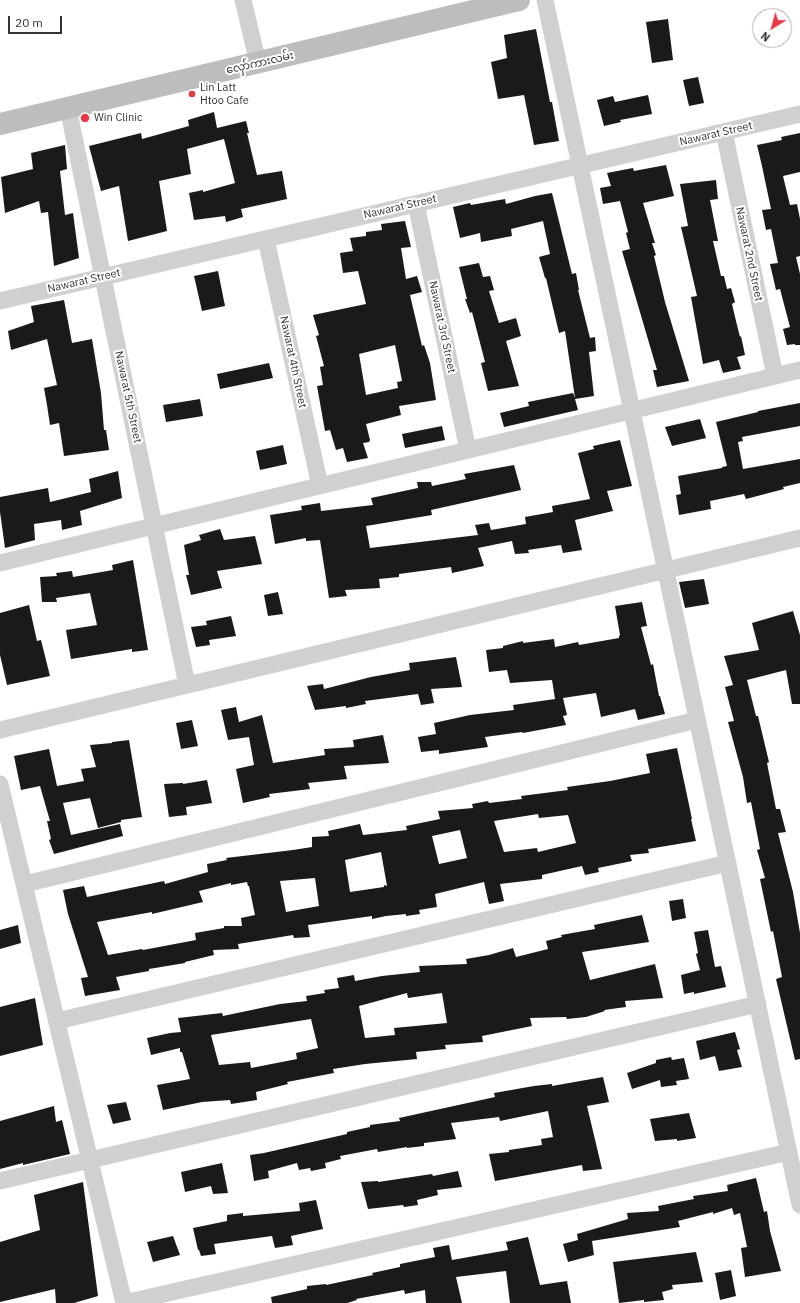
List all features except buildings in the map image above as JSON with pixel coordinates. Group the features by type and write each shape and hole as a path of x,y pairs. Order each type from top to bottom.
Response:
{"main road":[{"name":"လှော်ကားလမ်း","path":"0,124 519,0"}],"street":[{"path":"243,0 258,63"},
{"path":"545,0 800,1205"},
{"name":"Nawarat 5th Street","path":"68,108 187,685"},
{"name":"Nawarat Street","path":"0,301 800,114"},
{"name":"Nawarat 2nd Street","path":"724,132 775,376"},
{"name":"Nawarat 3rd Street","path":"416,204 468,450"},
{"name":"Nawarat 4th Street","path":"266,239 320,486"},
{"path":"0,563 800,370"},
{"path":"0,730 800,538"},
{"path":"25,884 697,720"},
{"path":"0,784 124,1303 789,1152"},
{"path":"57,1021 728,863"},
{"path":"0,1181 758,1004"}],"place":[{"name":"Lin Latt Htoo Cafe","path":"192,94"},
{"name":"Win Clinic","path":"85,118"}]}
